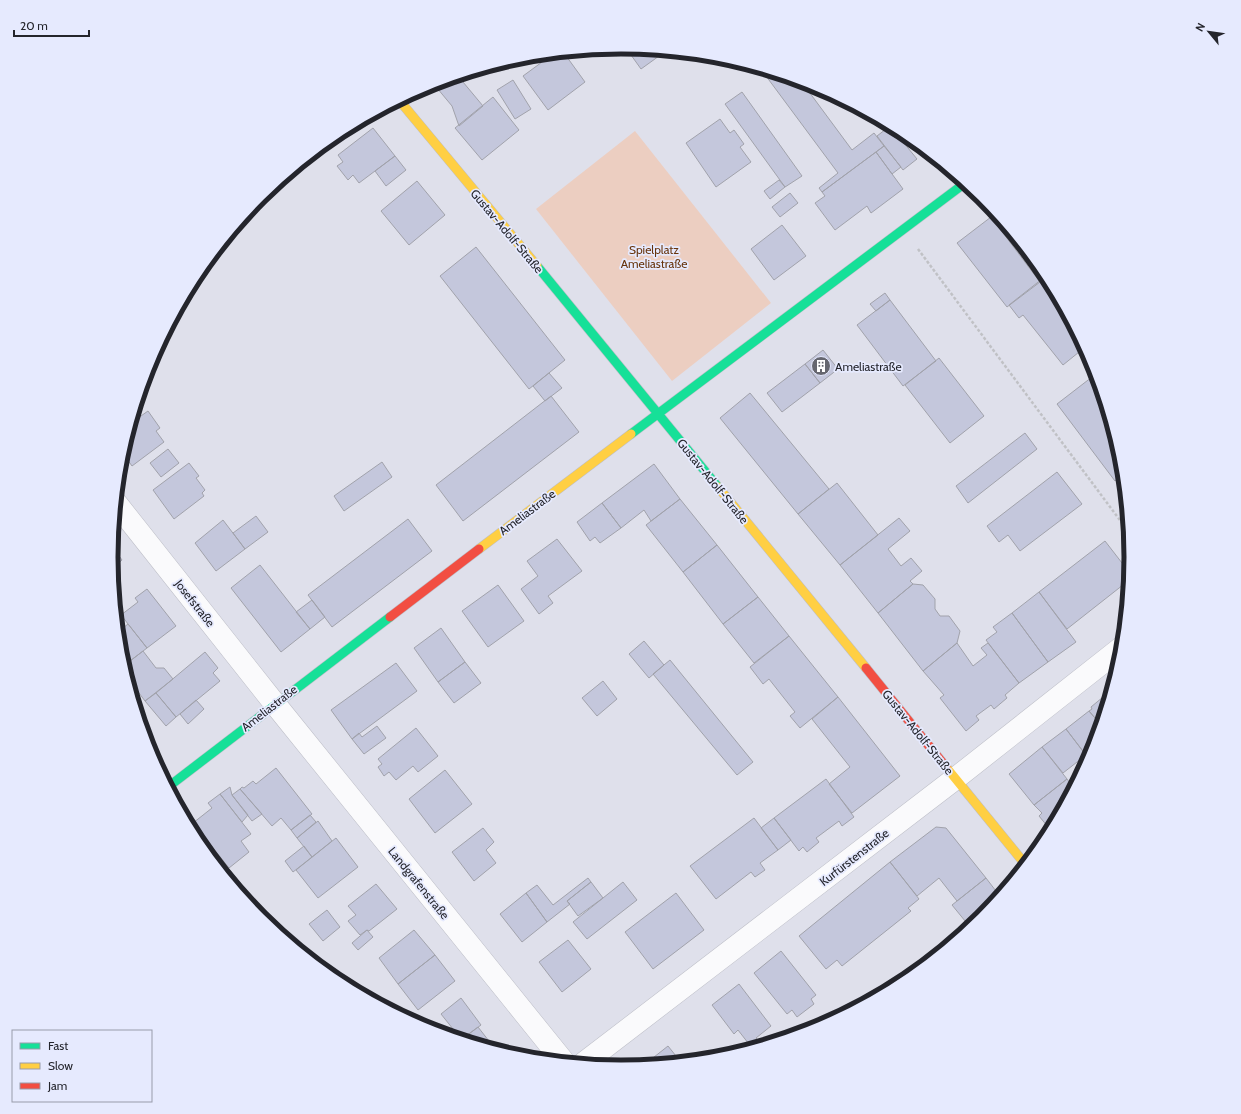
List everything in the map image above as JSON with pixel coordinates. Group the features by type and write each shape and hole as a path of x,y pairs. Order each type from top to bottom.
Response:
{"street":[{"name":"Gustav-Adolf-Straße","path":"402,104 658,413 1022,860"},
{"name":"Ameliastraße","path":"172,784 658,413 960,187"},
{"name":"Josefstraße","path":"120,509 275,704"},
{"name":"Kurfürstenstraße","path":"590,1059 956,778 1114,654"},
{"name":"Landgrafenstraße","path":"275,704 559,1056"}],"path":[{"path":"904,229 1122,523"}],"green space":[{"name":"Spielplatz Ameliastraße","path":"635,131 771,303 672,381 536,209"}],"building":[{"path":"631,54 660,56 641,69"},
{"path":"567,57 585,82 548,110 523,76 545,60"},
{"path":"766,76 808,90 852,150 874,133 884,146 822,192 819,188 838,173"},
{"path":"461,80 483,106 459,126 452,106 438,89"},
{"path":"513,80 531,109 515,119 497,90"},
{"path":"742,92 802,176 785,187 725,104"},
{"path":"493,97 519,130 482,160 455,128"},
{"path":"720,119 730,133 734,130 744,144 740,147 751,162 716,187 686,143"},
{"path":"373,128 395,156 359,183 353,175 348,180 337,166 343,162 338,155"},
{"path":"885,130 902,140 917,159 903,170 877,136"},
{"path":"884,146 901,167 892,174 876,152"},
{"path":"876,152 903,189 871,213 867,206 835,230 815,203 825,196 822,192"},
{"path":"395,156 406,170 386,186 375,171"},
{"path":"779,180 785,187 770,199 764,191"},
{"path":"417,181 445,215 409,245 381,211"},
{"path":"790,193 798,203 780,217 772,207"},
{"path":"991,217 1040,282 1007,307 957,243"},
{"path":"782,225 806,256 774,280 751,249"},
{"path":"476,247 565,360 529,389 440,276"},
{"path":"1040,280 1072,335 1079,352 1063,365 1023,315 1019,318 1009,305"},
{"path":"885,293 890,300 876,311 870,304"},
{"path":"890,300 936,361 903,386 857,325"},
{"name":"Ameliastraße","path":"823,350 838,369 820,383 805,364"},
{"path":"939,358 984,416 950,443 905,385"},
{"path":"805,364 820,383 782,412 767,393"},
{"path":"549,373 562,388 545,401 533,386"},
{"path":"1090,378 1097,395 1114,459 1117,479 1115,481 1057,404"},
{"path":"750,393 829,489 798,514 720,418"},
{"path":"551,396 579,432 463,521 436,485"},
{"path":"148,411 160,428 156,431 164,442 132,466 127,459 137,418"},
{"path":"1025,433 1037,449 968,503 956,486"},
{"path":"168,449 179,463 161,477 150,463"},
{"path":"382,462 392,477 344,511 334,496"},
{"path":"189,463 199,476 196,478 205,490 202,493 204,496 174,519 153,490"},
{"path":"654,464 680,499 651,521 644,510 621,528 602,503"},
{"path":"1057,472 1082,504 1020,551 1008,535 999,542 987,526"},
{"path":"837,483 878,535 840,565 798,514"},
{"path":"680,499 717,545 683,572 646,525"},
{"path":"602,503 621,528 600,543 595,537 590,541 577,522"},
{"path":"256,516 268,532 245,549 233,533"},
{"path":"899,518 910,531 888,549 901,566 911,558 922,571 910,581 913,584 878,613 840,565"},
{"path":"408,519 432,551 332,627 308,595"},
{"path":"223,520 245,549 216,571 195,543"},
{"path":"557,539 582,571 548,596 553,603 539,614 521,589 538,576 527,561"},
{"path":"1105,541 1124,565 1122,586 1067,629 1039,592"},
{"path":"717,545 758,597 723,624 683,572"},
{"path":"118,555 122,560 118,563"},
{"path":"260,565 310,629 281,652 231,588"},
{"path":"913,584 923,585 935,599 935,609 940,616 949,616 960,631 957,643 923,671 878,613"},
{"path":"498,585 524,621 488,647 462,611"},
{"path":"147,589 176,626 147,648 121,615 138,602 135,598"},
{"path":"1039,592 1076,642 1048,662 1012,613"},
{"path":"758,597 789,636 754,663 723,624"},
{"path":"312,600 325,617 310,629 296,612"},
{"path":"1012,613 1048,662 1019,683 986,640 997,632 993,627"},
{"path":"128,624 147,648 130,661 127,655 123,628"},
{"path":"441,628 465,662 438,682 414,648"},
{"path":"789,636 838,697 800,728 790,716 795,712 769,679 763,684 750,667"},
{"path":"644,641 664,665 649,678 629,654"},
{"path":"957,643 973,666 987,655 981,648 988,643 1019,683 1005,695 1007,698 994,709 991,705 976,716 979,720 966,731 940,698 944,695 923,671"},
{"path":"143,651 156,668 164,668 173,679 145,701 135,688 128,658 130,661"},
{"path":"205,652 218,668 213,673 220,681 176,717 156,693"},
{"path":"670,660 753,762 737,775 653,674"},
{"path":"465,662 481,683 454,703 438,682"},
{"path":"396,663 417,691 352,739 331,710"},
{"path":"603,681 617,699 597,716 582,698"},
{"path":"156,693 176,717 166,726 145,701"},
{"path":"838,697 900,776 852,813 829,784 850,767 812,719"},
{"path":"1103,697 1097,720 1089,711 1092,709 1091,707"},
{"path":"196,700 204,709 188,724 180,714"},
{"path":"1089,711 1097,720 1084,752 1066,729"},
{"path":"377,726 386,738 364,754 352,739 359,733 362,737"},
{"path":"416,728 438,756 418,772 413,766 396,780 389,772 384,776 378,767 382,764 378,759"},
{"path":"1066,729 1084,752 1081,759 1063,773 1042,747"},
{"path":"1042,747 1067,779 1034,805 1009,774"},
{"path":"276,768 312,814 291,830 281,818 272,826 240,789 242,787 244,788 253,781 256,784"},
{"path":"445,770 472,804 435,833 409,799"},
{"path":"826,779 854,817 842,826 839,821 816,838 819,842 807,852 803,847 799,851 774,818"},
{"path":"1067,779 1070,783 1046,825 1039,816 1042,813 1034,805"},
{"path":"230,787 232,795 248,815 242,822 220,794"},
{"path":"240,789 262,814 252,821 232,795"},
{"path":"220,794 251,834 241,841 249,852 229,868 194,822 212,808 208,803"},
{"path":"310,815 316,822 297,838 291,830"},
{"path":"754,818 778,850 760,863 765,870 755,877 751,872 716,899 690,866"},
{"path":"774,818 791,840 778,850 761,828"},
{"path":"318,821 332,841 312,857 297,838"},
{"path":"936,827 946,828 986,878 957,901 939,878 917,896 890,862"},
{"path":"483,828 494,842 486,850 496,863 474,881 452,852"},
{"path":"336,838 358,867 318,898 296,870"},
{"path":"304,846 312,857 293,872 285,861"},
{"path":"890,862 919,899 908,908 911,911 842,966 837,960 826,969 799,936"},
{"path":"224,863 242,885 240,887 222,865"},
{"path":"588,878 591,882 567,901 570,904 547,922 526,893 537,885 553,905"},
{"path":"986,878 996,892 966,922 952,905"},
{"path":"591,882 603,898 578,916 567,901"},
{"path":"623,882 637,900 587,939 573,922"},
{"path":"376,884 397,909 369,931 367,930 360,935 348,921 356,915 348,906"},
{"path":"526,893 547,922 522,942 500,914"},
{"path":"676,893 704,930 653,969 625,932"},
{"path":"327,910 340,927 323,941 309,924"},
{"path":"367,930 373,937 358,950 352,943"},
{"path":"414,930 435,955 398,984 379,958"},
{"path":"568,940 591,969 562,992 539,962"},
{"path":"781,951 816,995 811,999 814,1004 797,1017 792,1010 787,1014 754,973"},
{"path":"435,955 455,981 418,1010 398,984"},
{"path":"739,984 771,1026 756,1038 758,1041 749,1044 738,1030 734,1034 712,1005"},
{"path":"461,998 481,1025 467,1036 455,1032 441,1014"},
{"path":"478,1027 491,1043 490,1043 467,1035"},
{"path":"668,1046 677,1057 653,1059 652,1059"}],"traffic: fast":[{"path":"631,434 960,187"},
{"path":"537,266 718,487"},
{"path":"172,784 390,617"}],"traffic: slow":[{"path":"402,104 537,266"},
{"path":"479,549 631,434"},
{"path":"718,487 866,668"},
{"path":"946,767 1022,860"}],"traffic: jam":[{"path":"390,617 479,549"},
{"path":"866,668 946,767"}],"place":[{"name":"Ameliastraße","path":"821,366"}]}
